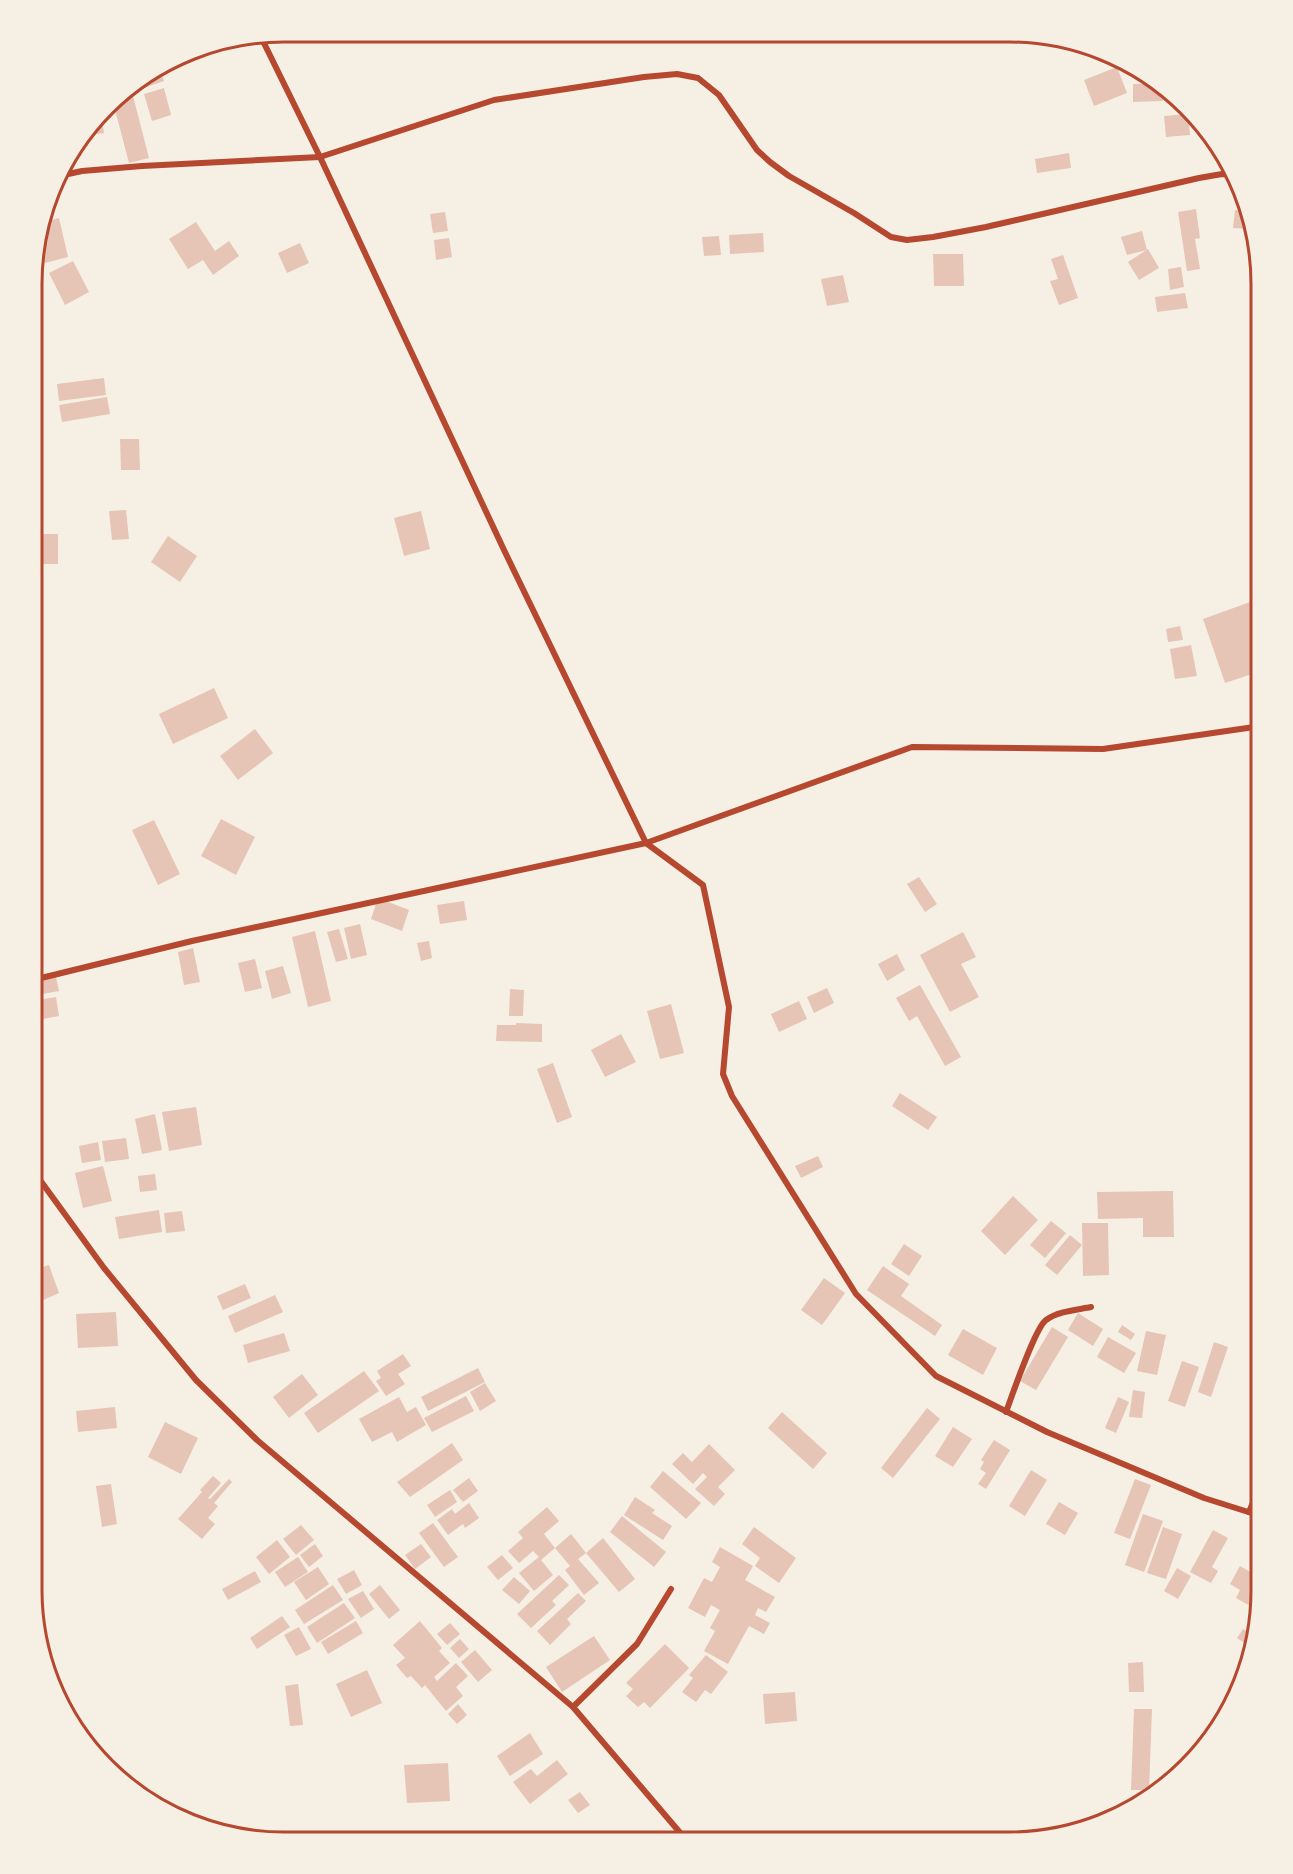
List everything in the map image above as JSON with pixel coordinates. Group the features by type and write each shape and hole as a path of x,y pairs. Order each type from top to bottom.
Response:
{"street":[{"path":"264,43 320,157 504,550 646,843 703,885 729,1007 723,1074 732,1096 856,1293 936,1376 1047,1432 1204,1498 1249,1512 1251,1507"},
{"path":"69,174 142,166 320,157 494,100 677,74 698,78 719,94 757,150 789,176 891,237 907,240 933,237 1199,178 1225,174"},
{"path":"42,978 192,941 646,843 912,747 1103,749 1251,727"},
{"path":"42,1183 104,1268 196,1380 257,1440 573,1707 679,1832"},
{"path":"1006,1412 1044,1321 1063,1313 1091,1307"},
{"path":"573,1707 637,1644 671,1589"}],"building":[{"path":"1116,67 1127,93 1094,106 1084,80"},
{"path":"162,75 164,81 141,89"},
{"path":"1133,84 1145,84 1163,97 1163,101 1133,102"},
{"path":"164,88 171,115 152,121 144,94"},
{"path":"133,96 149,158 129,163 115,111"},
{"path":"1182,115 1189,122 1190,135 1166,137 1164,116"},
{"path":"102,124 104,133 94,134"},
{"path":"1069,153 1071,168 1037,173 1035,159"},
{"path":"1196,209 1200,238 1195,239 1200,269 1187,271 1178,212"},
{"path":"1235,210 1239,210 1244,229 1233,228"},
{"path":"445,212 448,231 433,233 430,214"},
{"path":"59,218 68,257 45,263 44,252 50,220"},
{"path":"196,222 215,251 229,241 239,256 213,275 203,260 188,269 169,239"},
{"path":"1142,231 1147,250 1127,255 1121,237"},
{"path":"763,233 764,252 730,254 729,235"},
{"path":"719,236 721,255 704,256 702,237"},
{"path":"449,238 452,257 436,260 434,240"},
{"path":"300,243 309,263 287,273 278,253"},
{"path":"1148,249 1159,268 1139,280 1128,262"},
{"path":"933,254 963,254 964,286 934,286"},
{"path":"1063,255 1078,298 1059,305 1050,281 1058,279 1051,259"},
{"path":"73,261 89,292 65,305 49,273"},
{"path":"1181,267 1184,287 1170,290 1168,269"},
{"path":"843,275 849,302 827,306 821,279"},
{"path":"1185,293 1188,308 1157,312 1155,297"},
{"path":"104,378 106,395 59,401 57,384"},
{"path":"107,397 110,414 62,422 59,405"},
{"path":"120,439 139,439 140,470 121,470"},
{"path":"126,510 129,539 112,540 109,511"},
{"path":"421,511 430,549 404,556 394,518"},
{"path":"42,534 58,534 58,564 42,564"},
{"path":"168,536 197,556 180,582 151,562"},
{"path":"1250,602 1251,674 1225,683 1203,619"},
{"path":"1180,626 1183,640 1168,642 1166,629"},
{"path":"1191,645 1197,676 1175,679 1170,649"},
{"path":"214,688 228,718 173,744 159,714"},
{"path":"255,729 273,753 238,780 220,756"},
{"path":"221,819 255,837 236,875 201,856"},
{"path":"154,820 180,874 158,885 132,830"},
{"path":"919,877 937,904 925,912 907,884"},
{"path":"378,898 409,910 402,931 371,919"},
{"path":"464,901 467,920 440,924 437,905"},
{"path":"360,924 367,955 351,959 344,928"},
{"path":"339,929 348,959 336,962 327,932"},
{"path":"315,931 331,1001 308,1007 292,937"},
{"path":"963,932 976,957 961,964 979,997 950,1012 920,955"},
{"path":"429,941 432,958 421,961 417,943"},
{"path":"193,948 200,982 184,985 178,952"},
{"path":"897,954 905,970 887,981 878,964"},
{"path":"255,959 262,988 245,992 238,963"},
{"path":"283,966 291,993 272,999 265,971"},
{"path":"55,972 59,991 42,994 42,974"},
{"path":"920,985 961,1057 945,1066 917,1016 909,1021 896,998"},
{"path":"827,988 834,1003 814,1013 807,997"},
{"path":"510,989 524,990 523,1016 509,1016"},
{"path":"56,997 59,1016 42,1019 42,999"},
{"path":"799,1001 807,1019 779,1032 771,1014"},
{"path":"671,1004 684,1053 660,1059 647,1011"},
{"path":"516,1023 542,1024 542,1042 496,1041 497,1025 516,1025"},
{"path":"621,1034 636,1062 605,1077 591,1050"},
{"path":"553,1063 572,1117 557,1123 537,1069"},
{"path":"900,1093 937,1117 928,1130 892,1106"},
{"path":"196,1107 202,1145 169,1151 162,1112"},
{"path":"155,1114 162,1150 142,1154 135,1119"},
{"path":"126,1138 129,1159 105,1162 102,1141"},
{"path":"98,1142 101,1160 82,1163 79,1146"},
{"path":"818,1156 823,1167 801,1178 795,1166"},
{"path":"103,1166 112,1201 83,1208 75,1173"},
{"path":"155,1174 157,1190 140,1192 138,1176"},
{"path":"1173,1191 1174,1237 1143,1237 1143,1218 1098,1219 1097,1192"},
{"path":"1013,1196 1038,1220 1005,1255 981,1231"},
{"path":"159,1210 162,1232 119,1239 115,1217"},
{"path":"182,1211 185,1231 166,1233 164,1213"},
{"path":"1051,1221 1066,1233 1045,1258 1030,1245"},
{"path":"1082,1223 1108,1223 1109,1275 1083,1276"},
{"path":"1070,1235 1082,1245 1057,1275 1045,1265"},
{"path":"904,1244 922,1256 909,1276 891,1264"},
{"path":"49,1265 59,1293 42,1301 42,1267"},
{"path":"883,1266 909,1284 901,1296 942,1325 935,1336 867,1290"},
{"path":"824,1278 845,1293 822,1325 801,1310"},
{"path":"245,1284 251,1298 223,1310 217,1296"},
{"path":"275,1295 283,1312 235,1333 228,1316"},
{"path":"116,1312 118,1346 78,1348 76,1314"},
{"path":"1078,1313 1103,1329 1093,1346 1068,1330"},
{"path":"1122,1325 1135,1334 1131,1340 1118,1332"},
{"path":"1052,1327 1068,1337 1036,1390 1020,1381"},
{"path":"963,1329 997,1348 983,1375 948,1355"},
{"path":"1146,1331 1166,1335 1157,1375 1137,1371"},
{"path":"284,1333 290,1351 248,1363 243,1345"},
{"path":"1108,1337 1136,1353 1124,1373 1097,1357"},
{"path":"1214,1342 1228,1347 1211,1397 1198,1392"},
{"path":"403,1354 411,1366 398,1374 405,1384 386,1396 376,1381 381,1378 377,1371"},
{"path":"1182,1361 1199,1367 1185,1407 1168,1401"},
{"path":"478,1368 485,1382 428,1411 421,1397"},
{"path":"364,1371 379,1391 318,1433 304,1413"},
{"path":"302,1374 318,1395 289,1418 273,1397"},
{"path":"485,1383 496,1401 480,1411 470,1392"},
{"path":"1133,1390 1145,1392 1142,1418 1129,1417"},
{"path":"466,1396 474,1411 432,1432 424,1418"},
{"path":"399,1397 407,1412 416,1407 426,1425 397,1442 392,1432 372,1442 359,1419"},
{"path":"1118,1397 1129,1402 1116,1433 1105,1428"},
{"path":"115,1407 117,1428 78,1432 76,1411"},
{"path":"927,1408 940,1419 893,1478 881,1468"},
{"path":"782,1412 827,1453 813,1469 768,1428"},
{"path":"165,1422 198,1438 181,1474 148,1457"},
{"path":"953,1427 972,1439 953,1467 935,1456"},
{"path":"994,1440 1010,1450 986,1489 978,1484 986,1473 980,1469 984,1462 981,1460"},
{"path":"452,1443 463,1460 410,1497 397,1482"},
{"path":"709,1444 735,1470 718,1487 725,1494 714,1506 695,1489 707,1477 703,1473 693,1484 672,1464 683,1453 692,1462"},
{"path":"1031,1470 1047,1480 1025,1516 1009,1506"},
{"path":"663,1471 701,1503 686,1519 650,1487"},
{"path":"213,1476 221,1483 208,1498 210,1499 229,1479 232,1482 214,1503 218,1506 208,1518 215,1524 202,1539 178,1519"},
{"path":"469,1478 478,1491 463,1502 453,1490"},
{"path":"1135,1479 1151,1485 1130,1539 1114,1533"},
{"path":"111,1484 117,1524 102,1527 96,1486"},
{"path":"450,1490 457,1502 435,1517 427,1505"},
{"path":"635,1497 655,1510 652,1513 672,1526 663,1540 624,1515"},
{"path":"1059,1502 1078,1513 1065,1535 1046,1524"},
{"path":"469,1503 479,1518 465,1528 463,1524 448,1535 437,1520 452,1509 455,1514"},
{"path":"547,1507 559,1521 544,1534 555,1548 541,1560 553,1575 534,1591 519,1573 539,1557 533,1551 519,1563 508,1551 523,1538 518,1532"},
{"path":"1143,1514 1163,1521 1144,1572 1125,1565"},
{"path":"622,1516 666,1552 654,1567 610,1532"},
{"path":"433,1523 458,1557 444,1567 419,1533"},
{"path":"301,1525 314,1540 296,1555 283,1539"},
{"path":"754,1527 796,1558 779,1583 755,1566 760,1558 742,1544"},
{"path":"1163,1527 1182,1534 1166,1579 1147,1573"},
{"path":"1213,1530 1228,1538 1212,1567 1218,1571 1211,1583 1190,1572"},
{"path":"571,1534 586,1553 578,1559 599,1583 584,1595 565,1570 570,1566 555,1548"},
{"path":"603,1538 635,1579 619,1592 586,1553"},
{"path":"277,1540 290,1557 269,1574 256,1557"},
{"path":"315,1544 323,1556 309,1567 300,1555"},
{"path":"421,1544 431,1557 415,1569 405,1555"},
{"path":"720,1547 753,1566 745,1580 775,1597 766,1612 758,1608 755,1615 770,1623 764,1634 749,1626 728,1664 704,1651 715,1631 710,1628 720,1610 711,1605 705,1617 688,1608 704,1578 712,1582 720,1567 712,1562"},
{"path":"502,1555 513,1568 498,1580 487,1567"},
{"path":"298,1557 308,1572 285,1587 275,1572"},
{"path":"1240,1566 1251,1572 1250,1606 1236,1598 1240,1590 1230,1584"},
{"path":"318,1567 329,1584 306,1600 294,1582"},
{"path":"1177,1568 1191,1576 1178,1599 1164,1591"},
{"path":"354,1570 362,1585 346,1594 337,1579"},
{"path":"255,1571 261,1582 228,1600 222,1589"},
{"path":"559,1575 569,1585 552,1601 556,1605 531,1628 517,1614"},
{"path":"514,1577 530,1591 519,1604 502,1590"},
{"path":"333,1585 343,1600 304,1624 295,1610"},
{"path":"380,1585 400,1610 389,1619 369,1594"},
{"path":"363,1591 374,1609 361,1618 348,1599"},
{"path":"578,1593 586,1601 567,1619 571,1624 550,1645 537,1631"},
{"path":"344,1603 355,1618 317,1643 307,1627"},
{"path":"282,1616 290,1627 257,1649 250,1638"},
{"path":"356,1621 363,1633 328,1654 321,1642"},
{"path":"420,1621 442,1648 439,1651 450,1663 434,1677 437,1681 456,1663 468,1676 456,1687 463,1696 446,1711 425,1685 422,1688 411,1676 407,1678 396,1665 405,1658 393,1645"},
{"path":"450,1623 460,1634 447,1645 437,1634"},
{"path":"299,1627 311,1649 296,1656 284,1635"},
{"path":"1243,1629 1247,1631 1245,1643 1237,1638"},
{"path":"594,1636 610,1660 562,1692 546,1667"},
{"path":"460,1639 469,1649 459,1658 450,1648"},
{"path":"665,1644 689,1668 650,1708 644,1702 638,1707 626,1696 633,1689 626,1683"},
{"path":"475,1650 492,1670 478,1682 461,1662"},
{"path":"706,1655 728,1672 711,1694 705,1690 696,1702 682,1692 693,1678 689,1675"},
{"path":"1143,1662 1144,1692 1129,1692 1128,1663"},
{"path":"367,1670 382,1703 351,1717 336,1684"},
{"path":"298,1684 303,1725 290,1726 285,1686"},
{"path":"795,1692 797,1721 765,1724 763,1694"},
{"path":"458,1704 467,1715 457,1724 448,1714"},
{"path":"1134,1709 1152,1709 1149,1787 1145,1790 1131,1790"},
{"path":"530,1733 543,1754 510,1776 497,1756"},
{"path":"557,1760 568,1774 530,1804 513,1782 531,1769 537,1776"},
{"path":"448,1763 450,1801 407,1803 404,1765"},
{"path":"580,1792 590,1805 578,1813 568,1800"}]}
